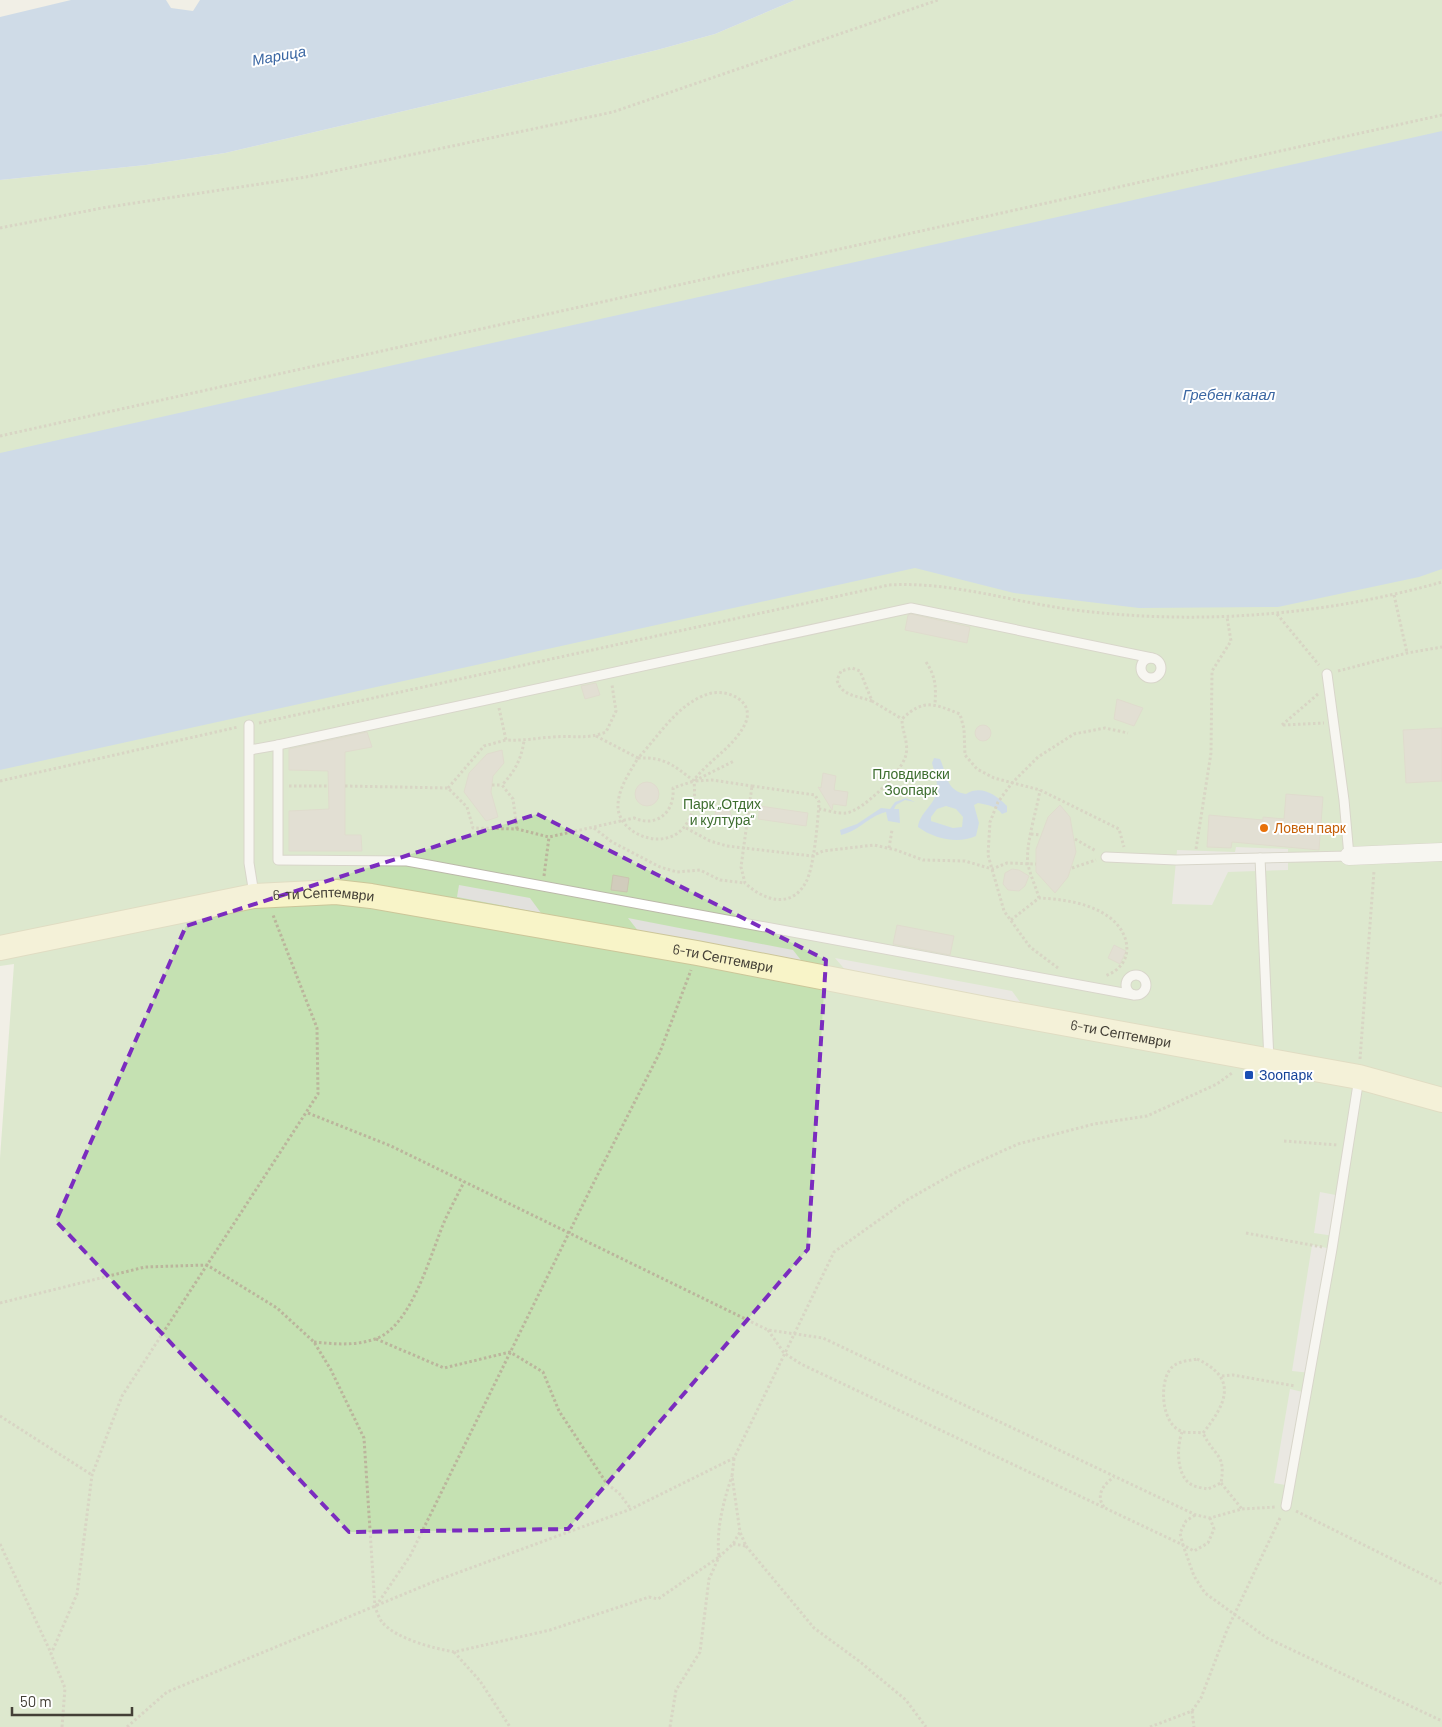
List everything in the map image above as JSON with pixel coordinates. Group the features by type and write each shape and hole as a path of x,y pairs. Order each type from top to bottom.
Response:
{"street":[{"path":"1349,856 1442,852"},
{"name":"6-ти Септември","path":"0,948 260,896 336,892 371,896 697,953 1359,1077 1442,1100"}],"lane":[{"path":"250,750 278,746 610,675 911,608 1152,658"},
{"path":"1106,857 1195,859 1349,856 1326,674"},
{"path":"249,725 249,863 260,896"},
{"path":"278,746 278,860 407,861 1134,995"},
{"path":"1260,858 1262,1060"},
{"path":"1286,1506 1332,1249 1359,1077"}],"path":[{"path":"0,228 102,208 306,178 614,112 938,0"},
{"path":"0,436 1442,115"},
{"path":"1394,595 1408,653"},
{"path":"1277,614 1326,674 1408,653 1442,647"},
{"path":"1195,859 1211,753 1212,671 1231,641 1227,617"},
{"path":"926,662 934,674 937,684 935,704"},
{"path":"819,809 847,813 868,801 891,778 905,758 907,741 902,719 872,701 844,693 839,688 837,680 841,671 852,668 860,672 872,701"},
{"path":"448,788 484,746 506,740 524,741 554,737 591,738 606,732 616,711 610,675"},
{"path":"1328,686 1282,725 1333,723"},
{"path":"729,693 742,701 748,711 746,722 737,738 704,767 694,781 696,800 693,814 686,828 671,837 650,839 636,834 622,822 618,805 624,782 638,758 667,724 686,707 708,694 729,693"},
{"path":"497,699 506,740"},
{"path":"902,719 915,707 935,704 960,714 964,729 965,755 977,769 994,778 1040,790 1119,829 1127,858"},
{"path":"1059,968 1030,947 1004,911 988,855 990,822 998,802 1012,783 1038,757 1074,734 1105,728 1128,733"},
{"path":"594,828 612,842 660,867 678,872 700,870 720,880 745,884 768,900 782,902 798,892 807,882 820,802 815,795 712,780 694,781 669,762 654,758 638,758 596,736"},
{"path":"492,785 502,785 512,774 521,759 524,741"},
{"path":"345,786 448,788 467,807 473,828 518,829 550,837 634,818 644,822 659,820 668,812 674,797 673,788 694,781 734,761"},
{"path":"502,785 513,799 518,829"},
{"path":"278,786 328,786"},
{"path":"745,884 741,867 742,847 752,786"},
{"path":"1039,898 1028,863 1028,842 1040,790"},
{"path":"686,828 710,842 812,856 823,851 843,847 874,845 889,848 923,860 965,861 992,869 1007,863 1036,864"},
{"path":"889,848 892,830"},
{"path":"1030,834 1040,835"},
{"path":"543,885 550,837"},
{"path":"1075,839 1106,857"},
{"path":"1359,1077 1376,855"},
{"path":"1072,868 1106,857"},
{"path":"51,1654 78,1594 92,1476 122,1396 308,1113 318,1094 317,1028 260,896"},
{"path":"1011,920 1039,898 1072,901 1108,916 1120,928 1127,940 1129,954 1123,965 1107,976 1100,977"},
{"path":"375,1608 410,1556 568,1233 660,1052 697,953"},
{"path":"670,1727 676,1690 700,1652 709,1580 718,1557 717,1540 723,1504 732,1476 734,1458 792,1334 834,1252 907,1200 958,1171 1018,1144 1094,1124 1147,1116 1217,1084 1262,1060"},
{"path":"308,1113 391,1146 768,1330 823,1338 1196,1515 1210,1518 1242,1509 1286,1506 1442,1584"},
{"path":"1284,1141 1348,1146"},
{"path":"314,1342 348,1345 376,1339 391,1330 402,1316 424,1278 445,1220 464,1182"},
{"path":"1246,1233 1332,1249"},
{"path":"0,1303 145,1267 207,1265 277,1308 314,1342 332,1370 364,1438 375,1608 382,1622 407,1639 454,1652 550,1630 649,1597 658,1599 718,1557 733,1544 740,1532"},
{"path":"768,1330 784,1352 801,1364 1194,1551 1208,1543 1214,1529 1210,1518"},
{"path":"376,1339 444,1368 510,1352 544,1372 560,1411 607,1484 619,1493 631,1509"},
{"path":"1197,1359 1211,1366 1222,1376 1225,1393 1222,1405 1203,1432 1182,1432 1170,1422 1164,1405 1164,1386 1169,1371 1179,1362 1197,1359"},
{"path":"1222,1376 1233,1375 1308,1389"},
{"path":"0,1416 92,1476"},
{"path":"1182,1432 1178,1445 1182,1474 1189,1483 1208,1489 1221,1484"},
{"path":"1203,1432 1211,1449 1219,1455 1224,1465 1221,1484 1242,1509"},
{"path":"127,1727 167,1692 375,1608 438,1580 631,1509 734,1458"},
{"path":"732,1476 740,1532 746,1546 814,1628 859,1661 906,1700 926,1727"},
{"path":"1104,1508 1100,1499 1100,1492 1107,1482 1114,1477"},
{"path":"1144,1727 1173,1720 1192,1711 1200,1698 1257,1563 1286,1506"},
{"path":"1196,1515 1186,1521 1180,1533 1194,1576 1205,1593 1267,1638 1442,1721"},
{"path":"0,1544 65,1688 62,1727"},
{"path":"733,1544 746,1546"},
{"path":"454,1652 480,1682 510,1727"},
{"path":"1192,1711 1194,1727"}],"highlighted area":[{"path":"537,814 826,960 808,1249 568,1529 349,1532 56,1221 186,926"}],"green space":[{"name":"Парк „Отдих и култура“","path":"795,0 1442,0 1442,1727 0,1727 0,1158 14,964 0,966 0,180 146,165 225,153 657,50 715,34"}],"shaded area":[{"path":"1236,847 1288,849 1288,870 1228,872 1212,905 1172,904 1177,850 1235,852"},
{"path":"459,885 530,898 541,913 457,897"},
{"path":"628,918 793,950 804,964 639,932"},
{"path":"835,958 1012,991 1023,1006 847,972"},
{"path":"1320,1192 1341,1196 1334,1236 1314,1233"},
{"path":"1312,1245 1332,1249 1311,1373 1292,1371"},
{"path":"1290,1389 1307,1393 1291,1486 1274,1483"}],"water":[{"name":"Марица","path":"71,0 166,0 171,8 193,11 200,0 795,0 715,34 657,50 225,153 146,165 0,180 0,17"},
{"name":"Гребен канал","path":"1442,131 1442,569 1419,577 1278,607 1139,608 1014,593 915,568 0,770 0,453"},
{"path":"934,758 940,759 948,781 954,789 966,794 977,790 988,792 1007,806 1007,812 1002,814 997,809 988,805 978,803 974,805 979,823 976,836 962,840 946,839 924,831 918,827 919,822 933,801 937,791 932,763","holes":["946,806 956,809 963,817 962,827 953,828 931,821 931,817 937,809"]},
{"path":"906,798 915,802 905,800 896,805 894,809 899,809 900,823 888,821 886,812 841,835 840,830 857,824 881,808 890,809 895,802"}],"building":[{"path":"911,614 970,627 967,643 905,630 908,615"},
{"path":"596,683 600,695 585,699 581,686"},
{"path":"1117,699 1143,708 1134,726 1114,719"},
{"path":"980,725 986,725 991,730 989,739 980,741 975,736 975,730"},
{"path":"1442,728 1442,781 1406,783 1403,730"},
{"path":"367,732 372,747 345,752 345,835 361,835 362,851 289,851 289,811 329,809 328,771 289,770 289,749"},
{"path":"502,750 504,763 493,776 491,792 498,817 486,821 464,792 469,773 487,754"},
{"path":"823,773 836,776 834,790 848,792 846,806 833,804 832,810 818,787 821,788"},
{"path":"647,782 652,783 658,789 658,799 652,805 647,806 642,805 636,799 635,794 636,789 642,783"},
{"name":"Ловен парк","path":"1286,794 1323,797 1319,850 1232,842 1231,848 1207,847 1209,815 1263,820 1263,817 1284,819"},
{"path":"1060,805 1070,817 1076,852 1068,877 1055,893 1036,872 1036,849 1048,817"},
{"path":"760,806 808,813 806,826 758,819"},
{"path":"720,807 726,807 731,812 729,821 720,823 715,818 715,812"},
{"path":"1012,869 1019,870 1029,876 1025,886 1019,891 1008,890 1003,884 1005,873"},
{"path":"613,875 629,878 627,892 611,890"},
{"path":"897,925 954,936 950,955 893,944"},
{"path":"1114,945 1126,951 1120,964 1108,958"}],"place":[{"name":"Ловен парк","path":"1264,828"},
{"name":"Зоопарк","path":"1249,1075"}],"park label":[{"name":"Пловдивски Зоопарк","path":"911,782"}]}
